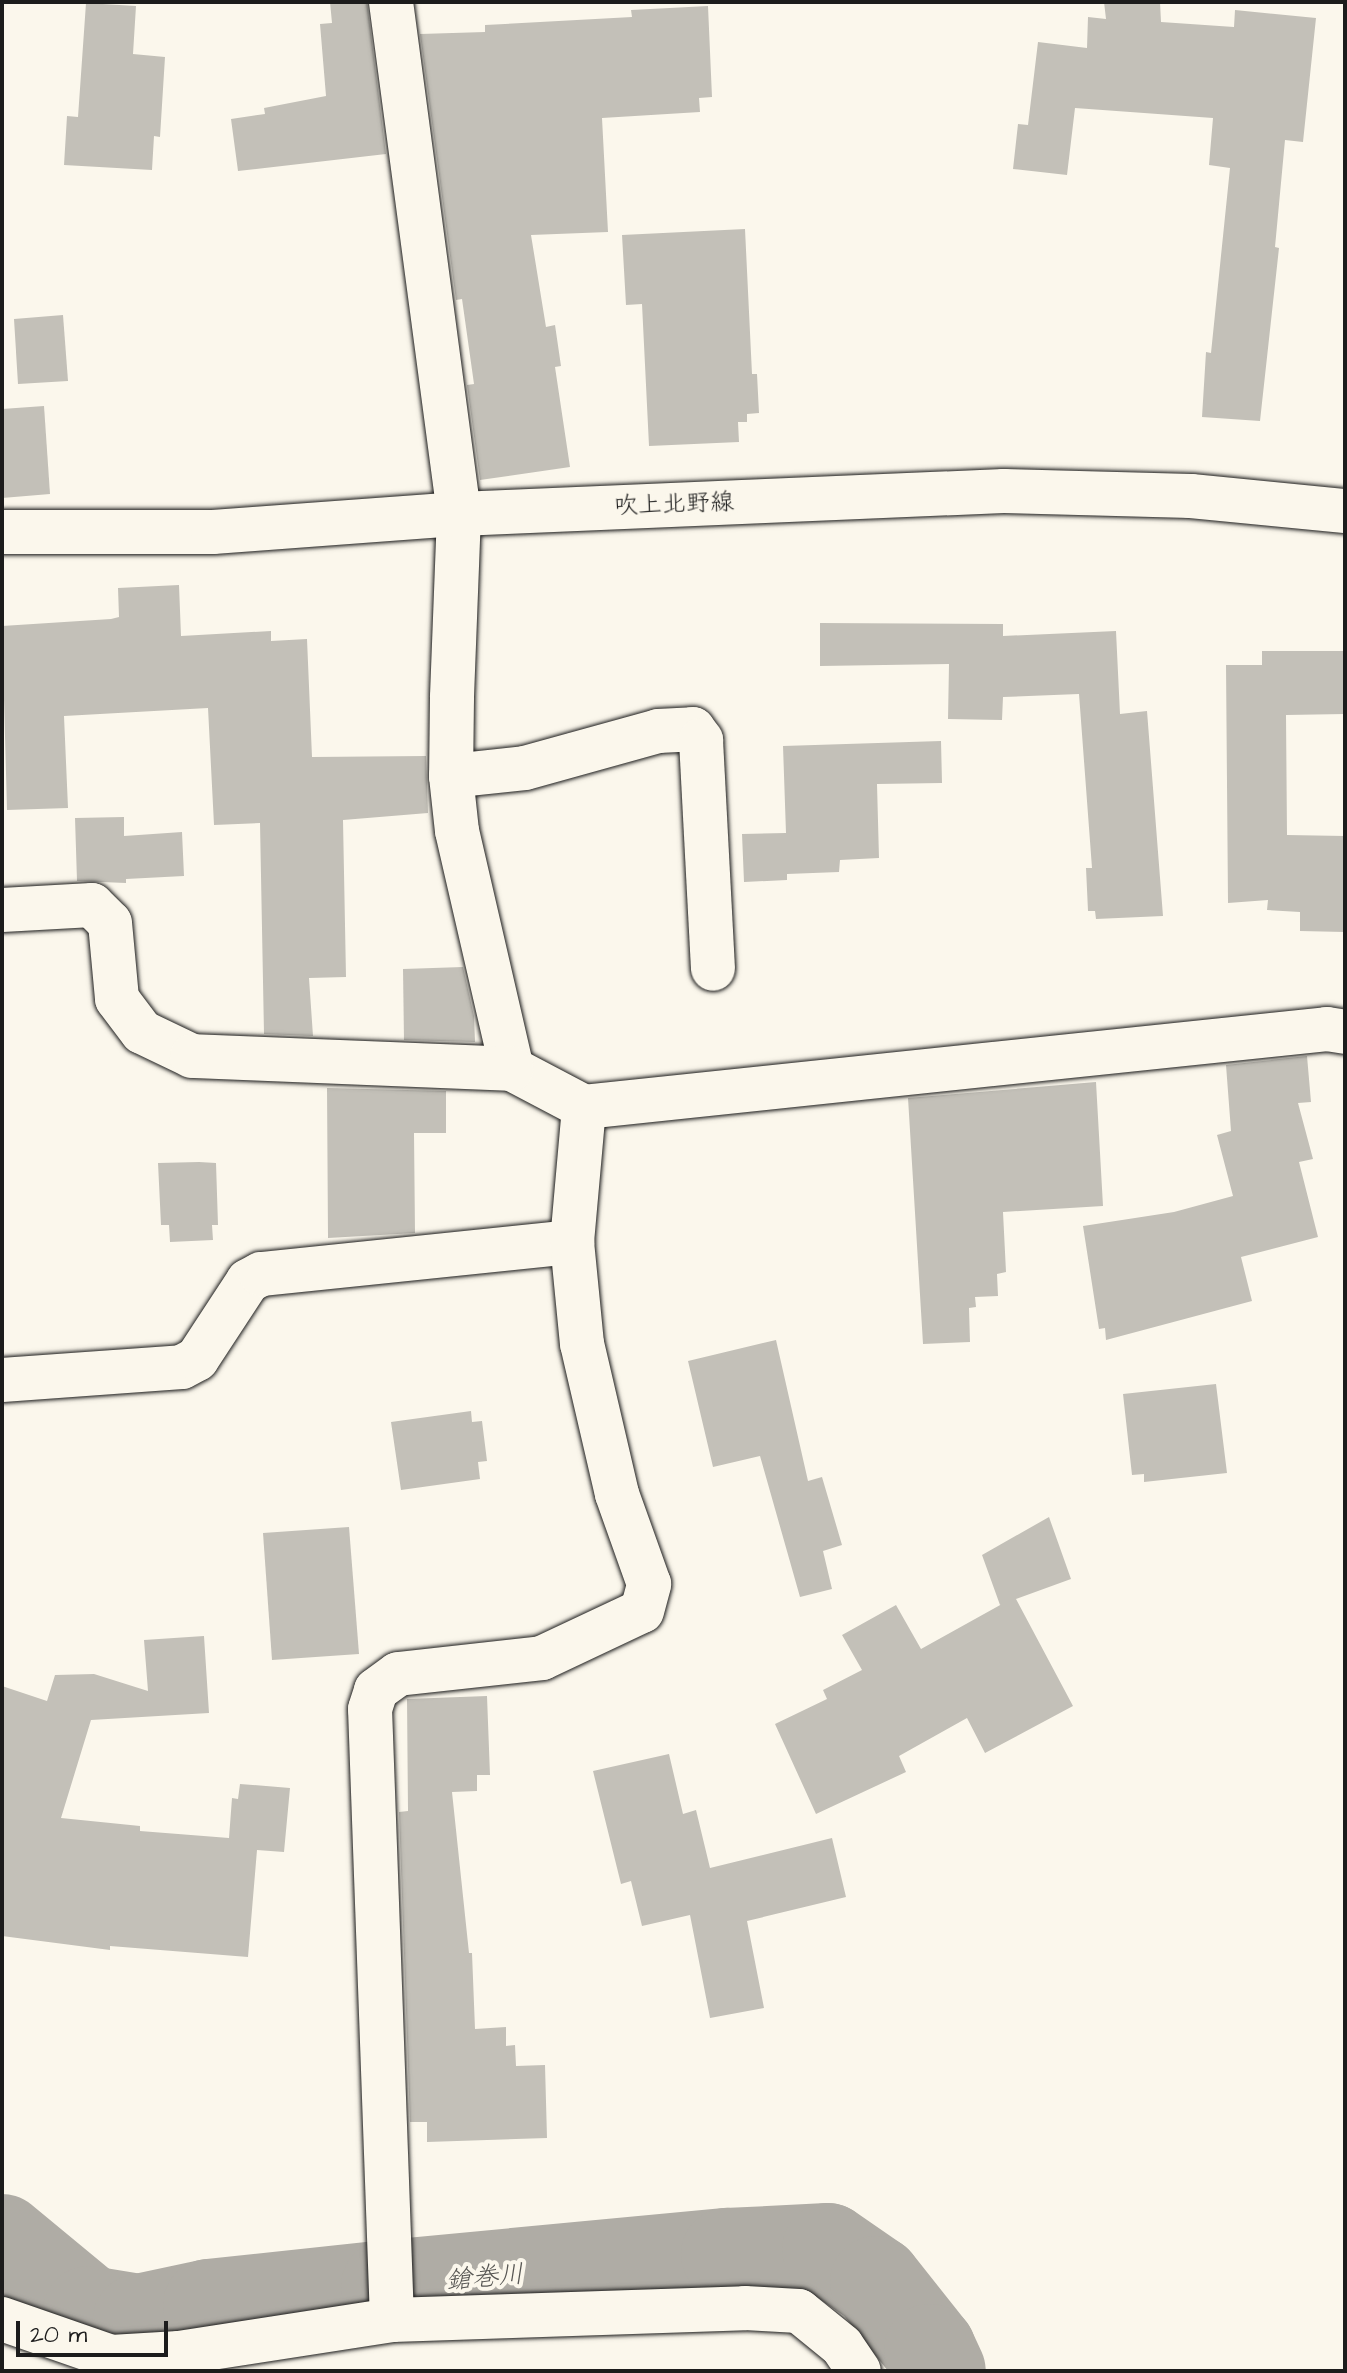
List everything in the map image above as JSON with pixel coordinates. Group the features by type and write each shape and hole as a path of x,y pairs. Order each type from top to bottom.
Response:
{"street":[{"path":"391,2 459,514 451,776 457,831 512,1069"},
{"name":"吹上北野線","path":"2,532 213,532 459,514 1004,491 1191,496 1345,511"},
{"path":"451,776 525,768 658,731 693,729 701,740 713,969"},
{"path":"2,910 92,905 110,923 117,999 142,1032 192,1056 512,1069 584,1107 1327,1029 1345,1032"},
{"path":"392,2320 370,1709 376,1690 398,1674 542,1658 642,1611 649,1584 617,1494 582,1344 572,1242 584,1107"},
{"path":"2,1380 182,1367 197,1359 248,1281 261,1274 572,1242"},
{"path":"2,2319 111,2357 179,2353 392,2320 745,2308 799,2311 842,2346 859,2371"}],"building":[{"path":"330,2 367,2 386,154 238,171 231,119 265,114 264,108 326,96 320,24 332,23"},
{"path":"1104,2 1160,2 1161,22 1234,27 1235,10 1316,18 1303,142 1285,140 1275,247 1279,248 1260,421 1202,417 1206,352 1211,353 1230,168 1209,165 1213,118 1075,108 1067,175 1013,169 1018,124 1028,125 1038,42 1087,48 1088,17 1106,19"},
{"path":"86,3 136,6 133,54 165,57 160,137 154,136 152,170 64,165 67,116 78,117"},
{"path":"708,6 712,97 699,98 700,112 602,118 608,232 531,235 546,327 555,325 561,366 555,367 570,467 480,480 467,385 474,384 462,299 456,300 420,34 485,32 485,25 632,17 631,10"},
{"path":"745,229 752,374 757,374 759,413 747,414 747,422 738,422 739,442 649,446 642,304 626,305 622,235"},
{"path":"63,315 68,381 18,384 14,319"},
{"path":"44,406 50,494 2,498 2,409"},
{"path":"179,585 181,636 271,631 271,641 307,639 312,757 426,756 428,813 343,820 346,977 309,978 313,1036 264,1034 260,823 214,825 208,708 64,716 68,808 7,810 2,626 111,619 119,617 118,588"},
{"path":"820,623 1003,624 1003,636 1116,631 1120,714 1147,711 1163,916 1096,919 1095,911 1088,911 1086,868 1092,868 1079,694 1003,697 1002,720 948,719 949,664 820,666"},
{"path":"1262,651 1345,651 1345,714 1286,715 1287,835 1345,836 1345,932 1300,931 1300,912 1267,910 1268,900 1228,903 1226,665 1262,665"},
{"path":"941,741 942,783 877,784 879,858 840,860 839,872 787,874 787,880 744,882 742,834 786,833 783,746"},
{"path":"124,817 124,836 182,832 184,876 126,879 126,883 77,881 75,818"},
{"path":"463,967 474,1016 475,1042 404,1040 403,969"},
{"path":"1307,1056 1311,1102 1298,1103 1313,1159 1299,1162 1318,1237 1241,1257 1252,1301 1106,1340 1105,1328 1099,1329 1083,1226 1174,1212 1233,1196 1217,1135 1231,1131 1226,1065"},
{"path":"1096,1082 1103,1206 1003,1212 1006,1272 997,1274 998,1296 975,1297 976,1307 969,1308 970,1342 923,1344 908,1098"},
{"path":"327,1088 446,1091 446,1133 414,1133 415,1233 328,1238"},
{"path":"158,1163 216,1163 218,1225 212,1225 213,1240 170,1242 169,1225 161,1225"},
{"path":"776,1340 808,1481 822,1477 842,1545 823,1551 832,1589 800,1597 760,1456 713,1467 688,1361"},
{"path":"1216,1384 1227,1473 1144,1482 1144,1474 1132,1475 1123,1394"},
{"path":"471,1411 472,1422 482,1421 487,1461 478,1462 480,1479 401,1490 391,1422"},
{"path":"1049,1517 1071,1579 1016,1599 1073,1706 985,1753 967,1718 899,1756 906,1772 816,1814 775,1724 827,1699 823,1690 862,1670 842,1635 896,1605 921,1649 1002,1604 982,1555"},
{"path":"349,1527 359,1654 272,1660 263,1533"},
{"path":"204,1636 209,1713 91,1720 61,1818 140,1826 140,1831 229,1838 232,1798 238,1799 240,1784 290,1788 284,1852 257,1850 248,1957 110,1946 110,1950 2,1936 2,1686 47,1701 55,1675 94,1674 148,1691 144,1640"},
{"path":"487,1696 490,1775 477,1775 477,1791 452,1792 469,1953 472,1953 475,2029 506,2027 506,2046 515,2045 516,2066 545,2065 547,2138 427,2142 427,2122 410,2122 399,1812 408,1811 407,1699"},
{"path":"669,1754 683,1814 696,1810 710,1868 832,1838 846,1897 747,1921 764,2008 710,2018 690,1915 642,1926 631,1881 621,1884 593,1771"}],"waterway":[{"name":"鎗巻川","path":"2,2240 89,2312 139,2320 209,2305 387,2286 727,2254 828,2249 876,2282 930,2350 940,2371"}]}
